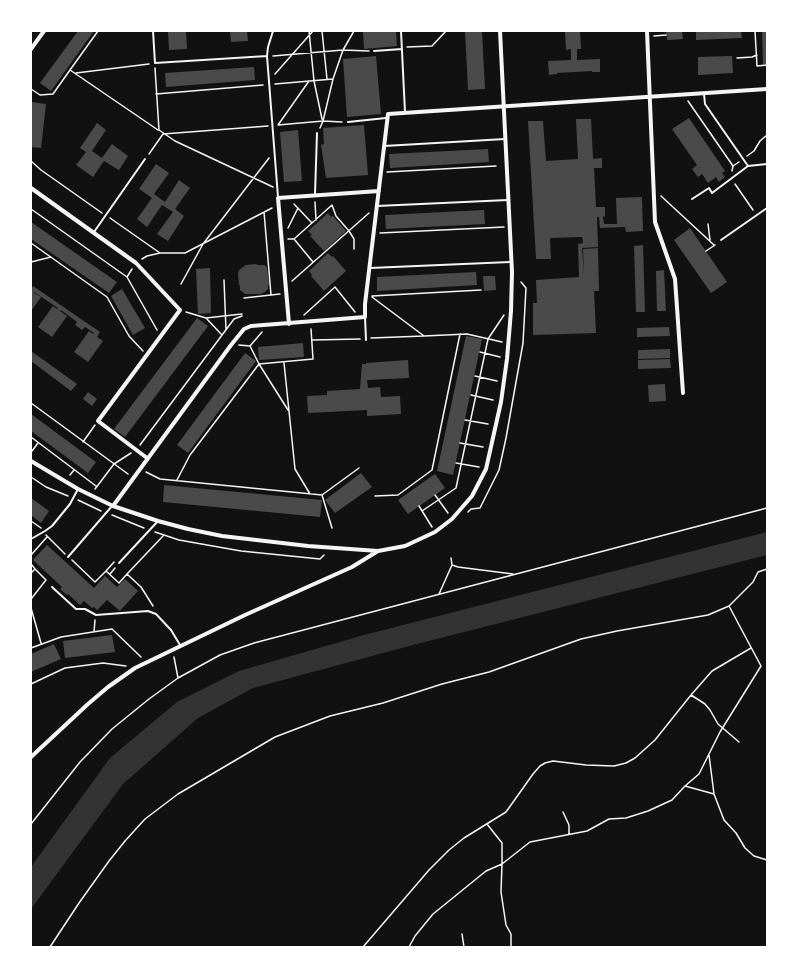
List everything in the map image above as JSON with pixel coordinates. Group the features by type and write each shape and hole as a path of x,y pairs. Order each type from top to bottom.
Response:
{"street":[{"path":"31,49 44,31"},
{"path":"31,461 78,489 113,506 158,521 222,536 308,546 378,551 405,546 435,532 452,519 472,496 486,469 501,402 506,366 511,310 512,262 500,31"},
{"path":"647,31 655,222 675,279 683,393"},
{"path":"113,506 147,458 244,329 252,326 365,317 365,304 388,114 767,89"},
{"path":"31,188 136,263 180,310 98,420 147,458"},
{"path":"289,324 278,198 379,191"},
{"path":"31,757 108,687 135,668 245,615 352,567 378,551"}],"lane":[{"path":"153,31 155,63 267,56"},
{"path":"273,31 267,56 278,198"},
{"path":"401,31 405,112"},
{"path":"374,50 402,49"},
{"path":"704,93 705,104 748,166"},
{"path":"348,122 387,118"},
{"path":"315,196 317,133"},
{"path":"384,146 505,139"},
{"path":"93,233 145,159"},
{"path":"692,200 708,188 712,193 748,166 767,164"},
{"path":"377,206 508,200"},
{"path":"721,240 767,208"},
{"path":"370,268 512,262"},
{"path":"365,317 366,339"},
{"path":"31,539 52,526 78,489"},
{"path":"68,557 113,506"},
{"path":"120,563 158,521"},
{"path":"52,587 76,609 85,609 96,615 148,611 156,614 171,630 180,646"}],"path":[{"path":"31,89 40,95 53,94 98,31"},
{"path":"308,31 314,80 323,121"},
{"path":"274,75 313,31"},
{"path":"322,31 327,79"},
{"path":"317,133 323,121 333,79 343,50 354,31"},
{"path":"402,49 434,44 446,31"},
{"path":"755,31 757,66 767,65"},
{"path":"654,36 666,35"},
{"path":"267,56 343,50 374,50"},
{"path":"737,58 752,57 757,55"},
{"path":"76,73 155,63 159,130"},
{"path":"70,70 163,134 278,190"},
{"path":"156,94 333,79"},
{"path":"309,81 278,125 323,121 348,122"},
{"path":"684,94 733,166"},
{"path":"163,134 273,126"},
{"path":"145,159 163,134"},
{"path":"743,159 754,151 760,141 767,135"},
{"path":"181,284 203,244 275,149"},
{"path":"31,161 41,170 160,253"},
{"path":"381,172 496,166"},
{"path":"732,179 757,215"},
{"path":"654,190 710,240 714,245 706,251"},
{"path":"315,196 316,220"},
{"path":"289,197 312,223"},
{"path":"127,277 136,263 147,256 160,253 186,253 279,204"},
{"path":"294,239 332,206 336,216 349,231 354,240 354,249"},
{"path":"286,286 377,206"},
{"path":"298,208 282,238 294,239 313,262"},
{"path":"31,209 127,277 161,336"},
{"path":"264,212 271,295"},
{"path":"708,224 710,240"},
{"path":"374,234 504,227"},
{"path":"31,243 107,297 129,336 147,355"},
{"path":"31,262 51,257"},
{"path":"224,280 226,330"},
{"path":"295,323 335,287 356,313"},
{"path":"424,336 370,296 481,290"},
{"path":"244,298 287,294"},
{"path":"94,490 114,464 136,450 222,335 234,320 242,315 206,318 180,310"},
{"path":"422,511 456,488 488,339 505,312"},
{"path":"206,318 222,335"},
{"path":"177,480 190,456 259,364 313,359 310,322"},
{"path":"250,346 268,325"},
{"path":"375,496 398,495 432,470 460,334"},
{"path":"366,339 468,334 503,342"},
{"path":"312,340 362,339"},
{"path":"231,345 250,346"},
{"path":"250,346 259,364 289,411"},
{"path":"480,352 500,357"},
{"path":"284,362 294,469 310,494"},
{"path":"475,376 497,380"},
{"path":"470,395 493,400"},
{"path":"31,403 133,478"},
{"path":"83,442 98,420"},
{"path":"465,420 488,424"},
{"path":"31,437 96,486"},
{"path":"32,451 38,443"},
{"path":"460,443 483,447"},
{"path":"456,463 479,467"},
{"path":"139,469 160,479 322,495 359,468"},
{"path":"70,475 74,470"},
{"path":"31,478 46,487 163,536 210,547 320,559 326,552"},
{"path":"322,495 332,528"},
{"path":"435,495 449,514"},
{"path":"419,506 432,527"},
{"path":"31,824 68,776 112,728 149,698 178,678 220,655 254,643 767,508"},
{"path":"31,521 45,531 47,537 95,582 106,571 119,583 163,536"},
{"path":"31,555 47,537"},
{"path":"439,594 452,565 451,558"},
{"path":"109,574 120,563"},
{"path":"31,564 46,580 31,599"},
{"path":"452,565 513,575"},
{"path":"31,573 35,569"},
{"path":"50,947 105,867 125,841 145,819 178,794 275,737 330,716 383,703 442,684 489,672 581,639 708,615 729,606 753,582 758,572 767,570"},
{"path":"127,574 141,586 156,614"},
{"path":"409,947 415,936 433,914 486,871 502,864 530,842 587,831 609,819 626,818 648,811 672,800 699,774 723,727 761,666 729,606"},
{"path":"31,608 41,643"},
{"path":"94,624 94,632"},
{"path":"31,648 41,643 61,637 112,629 143,658"},
{"path":"363,947 429,870 449,850 464,838 506,812 533,774 545,763 553,761 586,765 614,766 635,758 655,740 690,695 712,671 751,648"},
{"path":"172,650 178,678"},
{"path":"31,684 65,668 103,663 128,667"},
{"path":"690,695 705,704 718,724 739,742"},
{"path":"709,755 714,794 724,820 736,833 745,848 754,856 767,860"},
{"path":"685,786 714,794"},
{"path":"563,812 569,825 569,834"},
{"path":"487,824 502,843 501,892 506,925 511,934 510,947"},
{"path":"462,934 464,947"}],"shaded area":[{"path":"767,532 767,555 413,645 253,688 198,718 123,784 31,909 31,867 110,758 177,702 239,671 364,635"}],"building":[{"path":"78,31 94,31 51,91 40,83"},
{"path":"168,31 186,31 187,49 169,50"},
{"path":"230,31 247,31 248,41 231,42"},
{"path":"396,31 397,46 364,49 363,32"},
{"path":"465,31 482,31 485,89 468,90"},
{"path":"565,31 580,31 581,49 577,49 577,60 600,59 600,72 557,73 549,75 548,61 571,60 571,49 566,50"},
{"path":"666,31 682,31 683,39 667,40"},
{"path":"696,31 741,31 742,38 696,40"},
{"path":"762,31 767,31 767,64 763,65"},
{"path":"376,56 381,114 347,117 343,59"},
{"path":"732,56 733,73 698,75 698,57"},
{"path":"254,67 255,80 166,87 165,73"},
{"path":"32,102 46,104 41,148 31,147"},
{"path":"689,118 725,171 722,173 725,177 719,182 716,177 708,183 702,174 698,177 692,169 697,165 672,129"},
{"path":"576,119 591,119 593,159 602,158 602,168 594,168 596,207 605,207 605,216 603,217 604,224 617,224 616,198 642,197 643,231 626,232 625,227 600,228 599,217 597,217 598,247 582,248 584,276 583,249 598,248 599,291 594,291 596,333 533,335 533,303 537,303 536,280 579,277 578,244 583,243 582,237 550,238 551,259 536,259 528,121 543,121 546,161 578,159"},
{"path":"97,123 106,130 92,151 102,158 112,144 128,156 119,170 104,161 93,177 76,165 86,152 80,148"},
{"path":"364,125 368,175 326,178 321,145 324,144 323,128"},
{"path":"298,130 302,181 284,182 280,132"},
{"path":"488,149 489,162 390,168 389,154"},
{"path":"156,164 169,173 154,194 165,202 179,180 190,188 175,209 184,216 168,241 157,234 173,212 162,205 147,227 137,219 152,198 139,189"},
{"path":"484,210 485,224 386,229 385,215"},
{"path":"328,213 331,217 333,216 346,231 324,251 310,236 312,235 308,231"},
{"path":"31,222 117,282 109,293 31,239"},
{"path":"690,228 727,282 711,293 674,240"},
{"path":"643,245 645,312 636,312 634,246"},
{"path":"328,253 332,257 333,256 346,271 324,291 311,276 312,275 309,271"},
{"path":"256,264 267,267 269,284 268,289 261,294 245,294 240,290 239,270 246,265"},
{"path":"210,268 211,313 198,314 196,269"},
{"path":"664,270 666,311 657,311 656,271"},
{"path":"476,272 477,285 377,291 377,277"},
{"path":"483,276 495,276 496,290 484,291"},
{"path":"33,286 100,332 97,337 103,341 88,362 74,352 89,331 93,334 94,333 85,327 82,330 75,325 77,322 61,310 60,311 67,316 52,337 38,327 53,306 57,309 58,308 34,292 41,297 31,311 31,289"},
{"path":"122,289 145,328 133,335 111,296"},
{"path":"197,318 208,326 125,437 114,429"},
{"path":"669,327 670,336 637,337 637,328"},
{"path":"466,336 482,339 453,475 437,471"},
{"path":"303,343 304,357 259,360 258,347"},
{"path":"670,349 670,358 638,359 638,350"},
{"path":"31,351 77,384 71,391 31,361"},
{"path":"245,353 256,361 188,453 177,445"},
{"path":"670,359 671,368 638,369 638,360"},
{"path":"408,360 409,378 367,380 368,388 380,387 381,397 400,396 401,414 367,416 367,410 308,413 307,396 327,395 327,391 360,389 362,364"},
{"path":"665,384 666,401 649,402 648,385"},
{"path":"88,392 97,399 92,406 83,399"},
{"path":"31,414 96,462 88,473 31,431"},
{"path":"361,473 372,487 335,513 325,500"},
{"path":"435,474 445,488 408,514 398,500"},
{"path":"164,485 322,500 320,517 163,502"},
{"path":"31,498 49,511 41,523 31,515"},
{"path":"47,545 94,588 105,576 117,587 125,579 138,591 120,611 107,600 97,610 94,607 92,608 84,601 80,605 60,589 62,587 33,560"},
{"path":"112,635 115,652 65,658 63,641"},
{"path":"54,644 61,659 31,672 31,654"}]}
